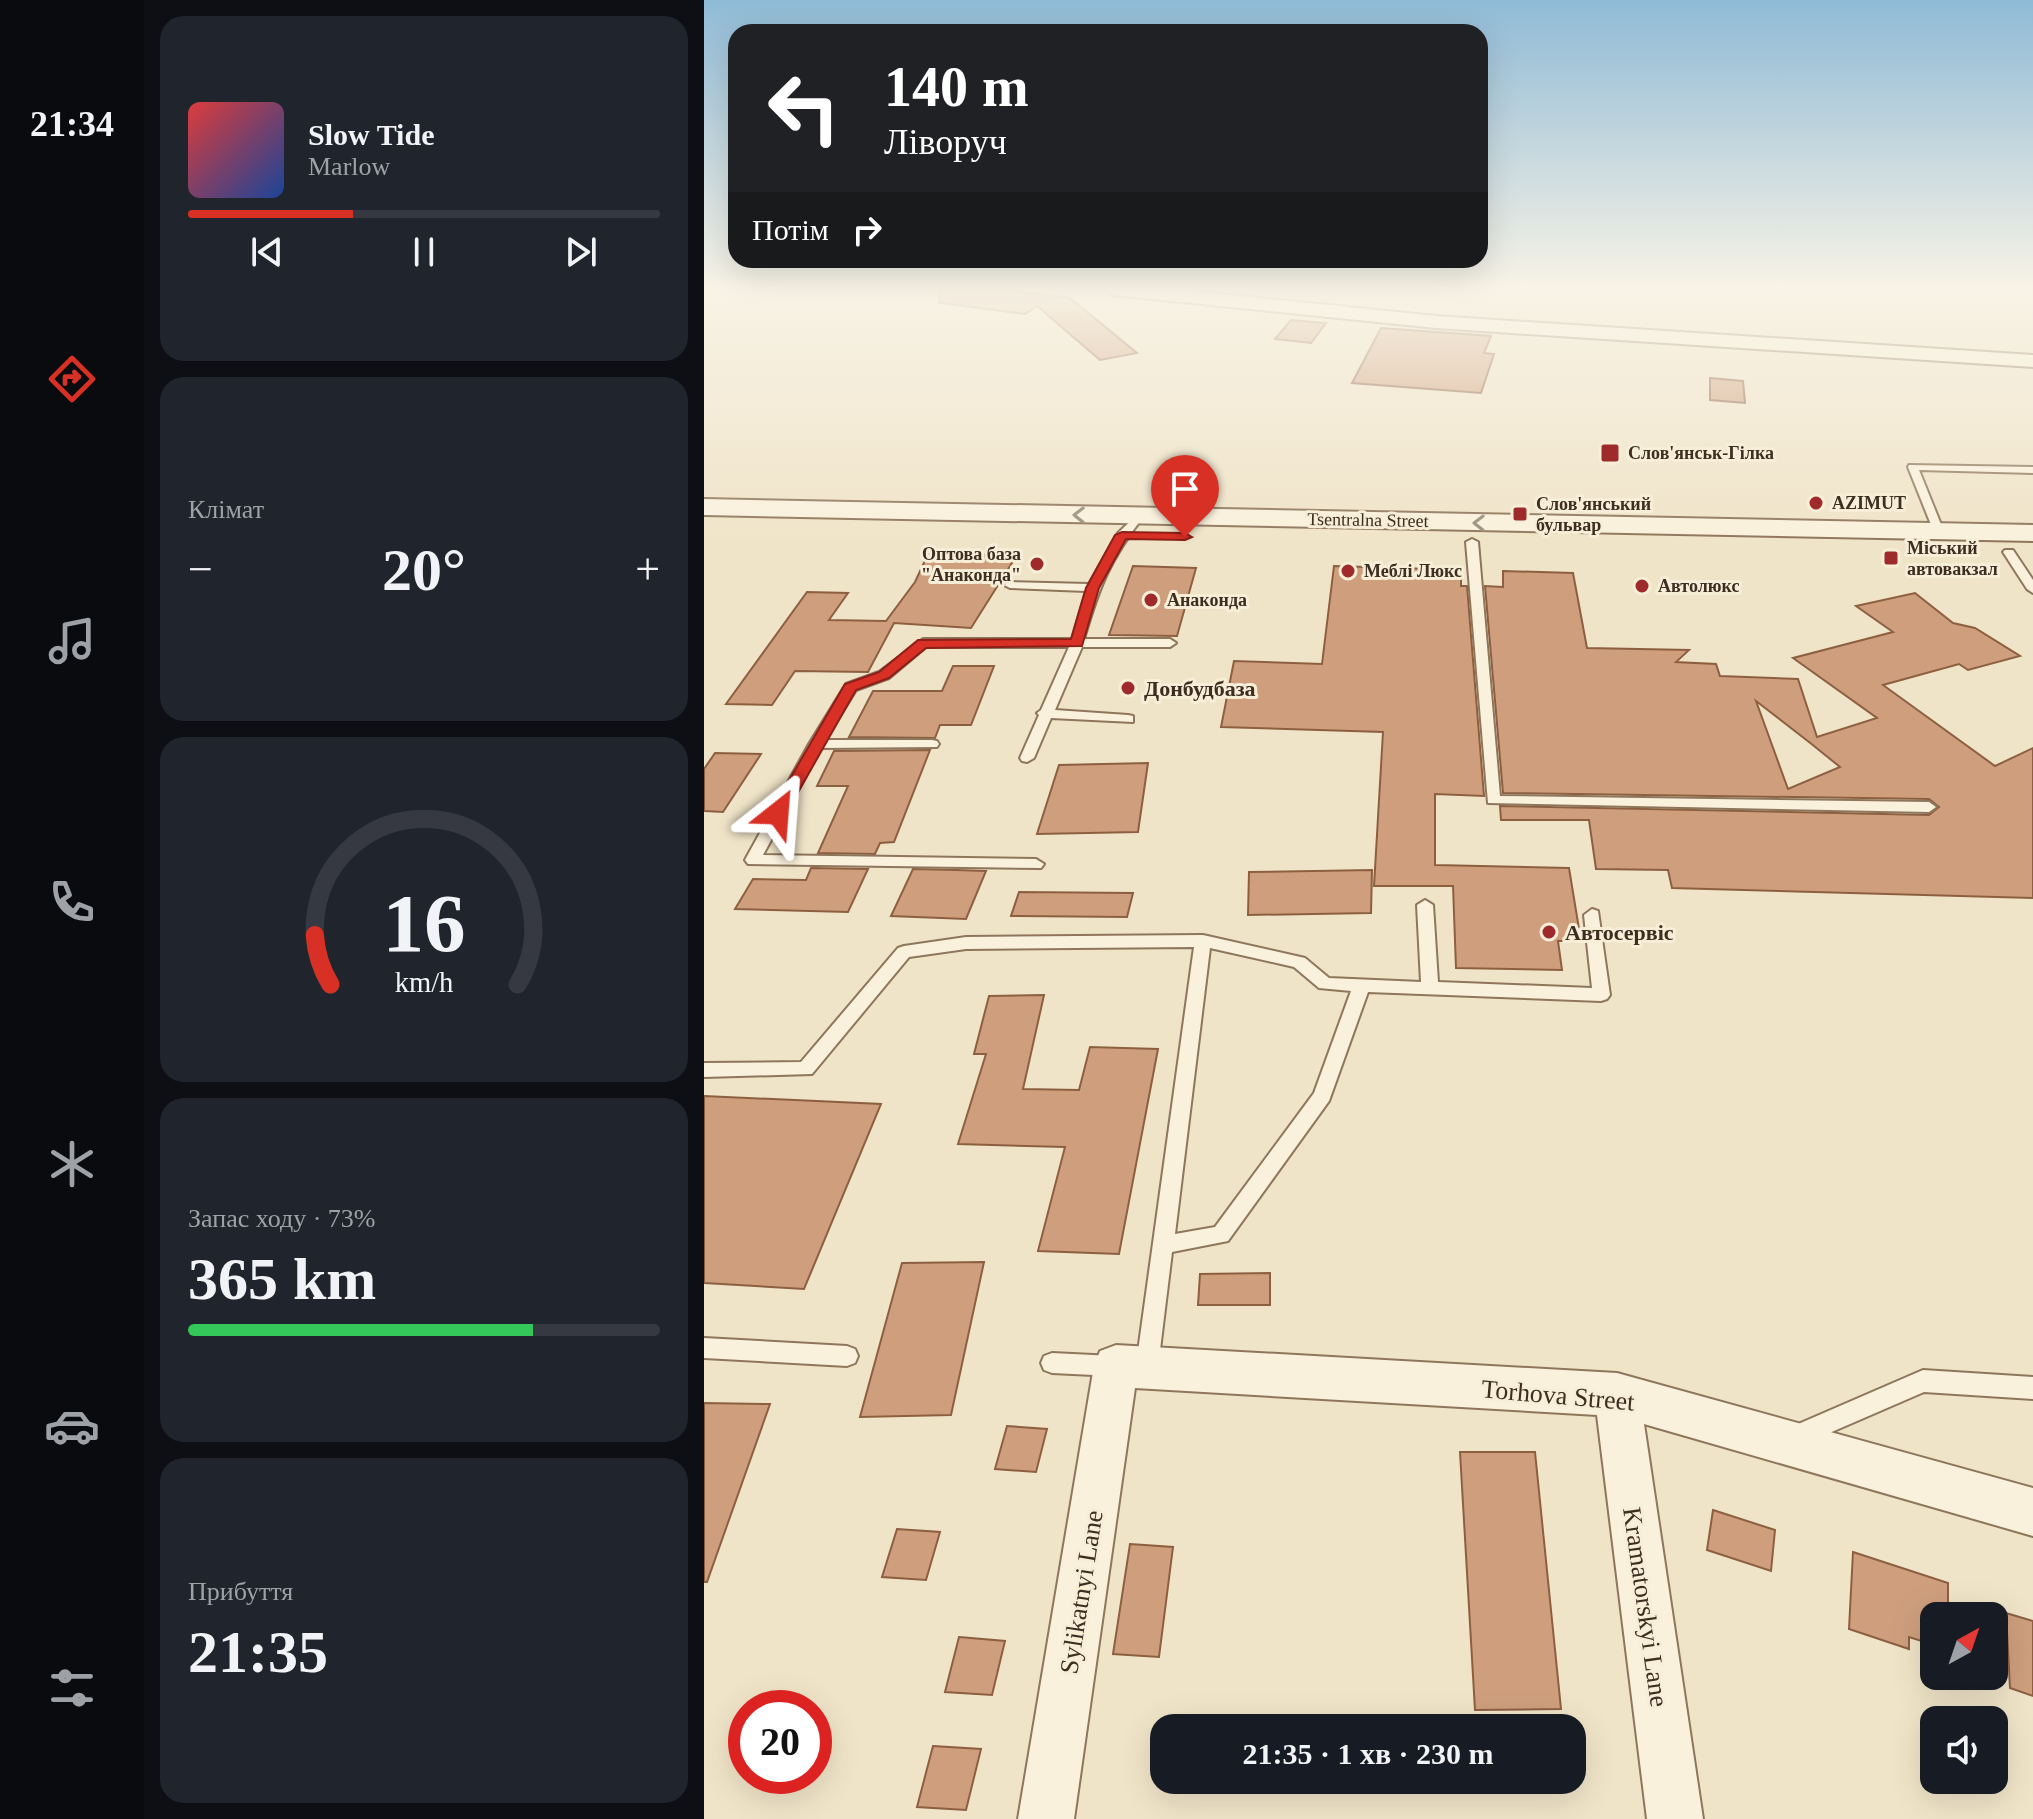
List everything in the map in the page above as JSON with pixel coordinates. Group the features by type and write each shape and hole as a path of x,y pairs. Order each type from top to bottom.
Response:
{"street":[{"name":"Tsentralna Street","path":"704,507 1472,542 2021,552"},
{"name":"Tsentralna Street","path":"704,526 2033,533"},
{"name":"Torhova Street","path":"1132,1367 1617,1395 2033,1512"},
{"name":"Sylikatnyi Lane","path":"1046,1819 1132,1367"},
{"name":"Kramatorskyi Lane","path":"1617,1395 1675,1819"}],"lane":[{"path":"1939,532 1913,467 2033,470"},
{"path":"1027,758 1077,643 1093,588 1130,526"},
{"path":"1472,542 1493,800 1929,807"},
{"path":"2021,552 2032,585"},
{"path":"1010,585 1093,588"},
{"path":"1036,864 753,860 851,687 884,675 923,643 1170,643"},
{"path":"1044,713 1128,719"},
{"path":"816,744 932,744"},
{"path":"1425,905 1430,988"},
{"path":"704,1070 806,1069 904,952 966,943 1203,941 1299,962 1325,984 1601,995 1592,915"},
{"path":"1052,1363 1132,1367 1163,1245 1203,941"},
{"path":"1163,1245 1221,1235 1322,1096 1362,985"},
{"path":"704,1348 847,1356"},
{"path":"1785,1442 1923,1381 2033,1388"}],"building":[{"path":"1357,374 1487,374 1481,393 1352,383"},
{"path":"1710,378 1743,381 1745,403 1710,400"},
{"path":"928,554 1017,555 971,628 894,623 868,672 795,671 772,705 726,704 807,592 848,593 829,620 886,621 915,582"},
{"path":"1133,566 1196,568 1177,636 1109,635"},
{"path":"1334,566 1461,570 1461,586 1467,586 1484,796 1435,794 1435,865 1569,868 1581,941 1558,941 1562,970 1456,968 1453,886 1374,886 1383,732 1221,727 1234,661 1322,664"},
{"path":"1503,571 1573,573 1587,648 1689,650 1676,662 1716,664 1720,676 1798,679 1817,737 1877,718 1793,658 1893,632 1856,606 1915,593 1953,623 1975,628 2020,656 1968,670 1959,664 1883,685 1995,766 2033,748 2033,898 1672,888 1668,870 1596,869 1589,820 1501,820 1500,806 1929,815 1939,807 1929,799 1503,793 1485,586 1503,587","holes":["1756,701 1840,767 1788,789"]},
{"path":"953,666 994,666 971,725 940,725 935,738 849,737 873,691 942,691"},
{"path":"930,750 894,842 880,843 875,854 818,853 848,786 817,786 834,751"},
{"path":"715,753 761,754 723,812 704,811 704,769"},
{"path":"1148,763 1138,832 1037,834 1059,765"},
{"path":"811,868 868,869 848,912 735,909 753,879 806,880"},
{"path":"913,869 986,871 966,919 891,916"},
{"path":"1372,870 1371,913 1248,915 1249,872"},
{"path":"1019,892 1133,893 1127,917 1011,916"},
{"path":"1044,995 1023,1089 1079,1090 1090,1047 1158,1049 1119,1254 1038,1251 1065,1147 958,1144 986,1054 974,1054 989,996"},
{"path":"704,1096 881,1104 804,1289 704,1283"},
{"path":"984,1262 951,1415 860,1417 902,1263"},
{"path":"1270,1273 1270,1305 1198,1305 1200,1274"},
{"path":"704,1403 770,1404 707,1582 704,1582"},
{"path":"1007,1426 1047,1429 1036,1472 995,1469"},
{"path":"1460,1452 1535,1452 1561,1709 1475,1710"},
{"path":"1713,1510 1775,1530 1771,1571 1707,1550"},
{"path":"897,1529 940,1532 926,1580 882,1577"},
{"path":"1130,1544 1173,1547 1159,1657 1113,1654"},
{"path":"1853,1552 1948,1583 1948,1602 1920,1602 1920,1641 1909,1637 1909,1649 1849,1629"},
{"path":"2008,1614 2033,1621 2033,1696 2010,1688"},
{"path":"959,1637 1005,1641 992,1695 945,1692"},
{"path":"933,1746 981,1749 966,1810 917,1807"}],"place":[{"name":"Слов'янськ-Гілка","path":"1610,453"},
{"name":"AZIMUT","path":"1816,503"},
{"name":"Слов'янський бульвар","path":"1520,514"},
{"name":"Міський автовакзал","path":"1891,558"},
{"name":"Оптова база \"Анаконда\"","path":"1037,564"},
{"name":"Меблі Люкс","path":"1348,571"},
{"name":"Автолюкс","path":"1642,586"},
{"name":"Анаконда","path":"1151,600"},
{"name":"Донбудбаза","path":"1128,688"},
{"name":"Автосервіс","path":"1549,932"}],"route":[{"path":"778,813 851,687 884,675 923,643 1077,643 1093,588 1122,535 1185,537"}]}
